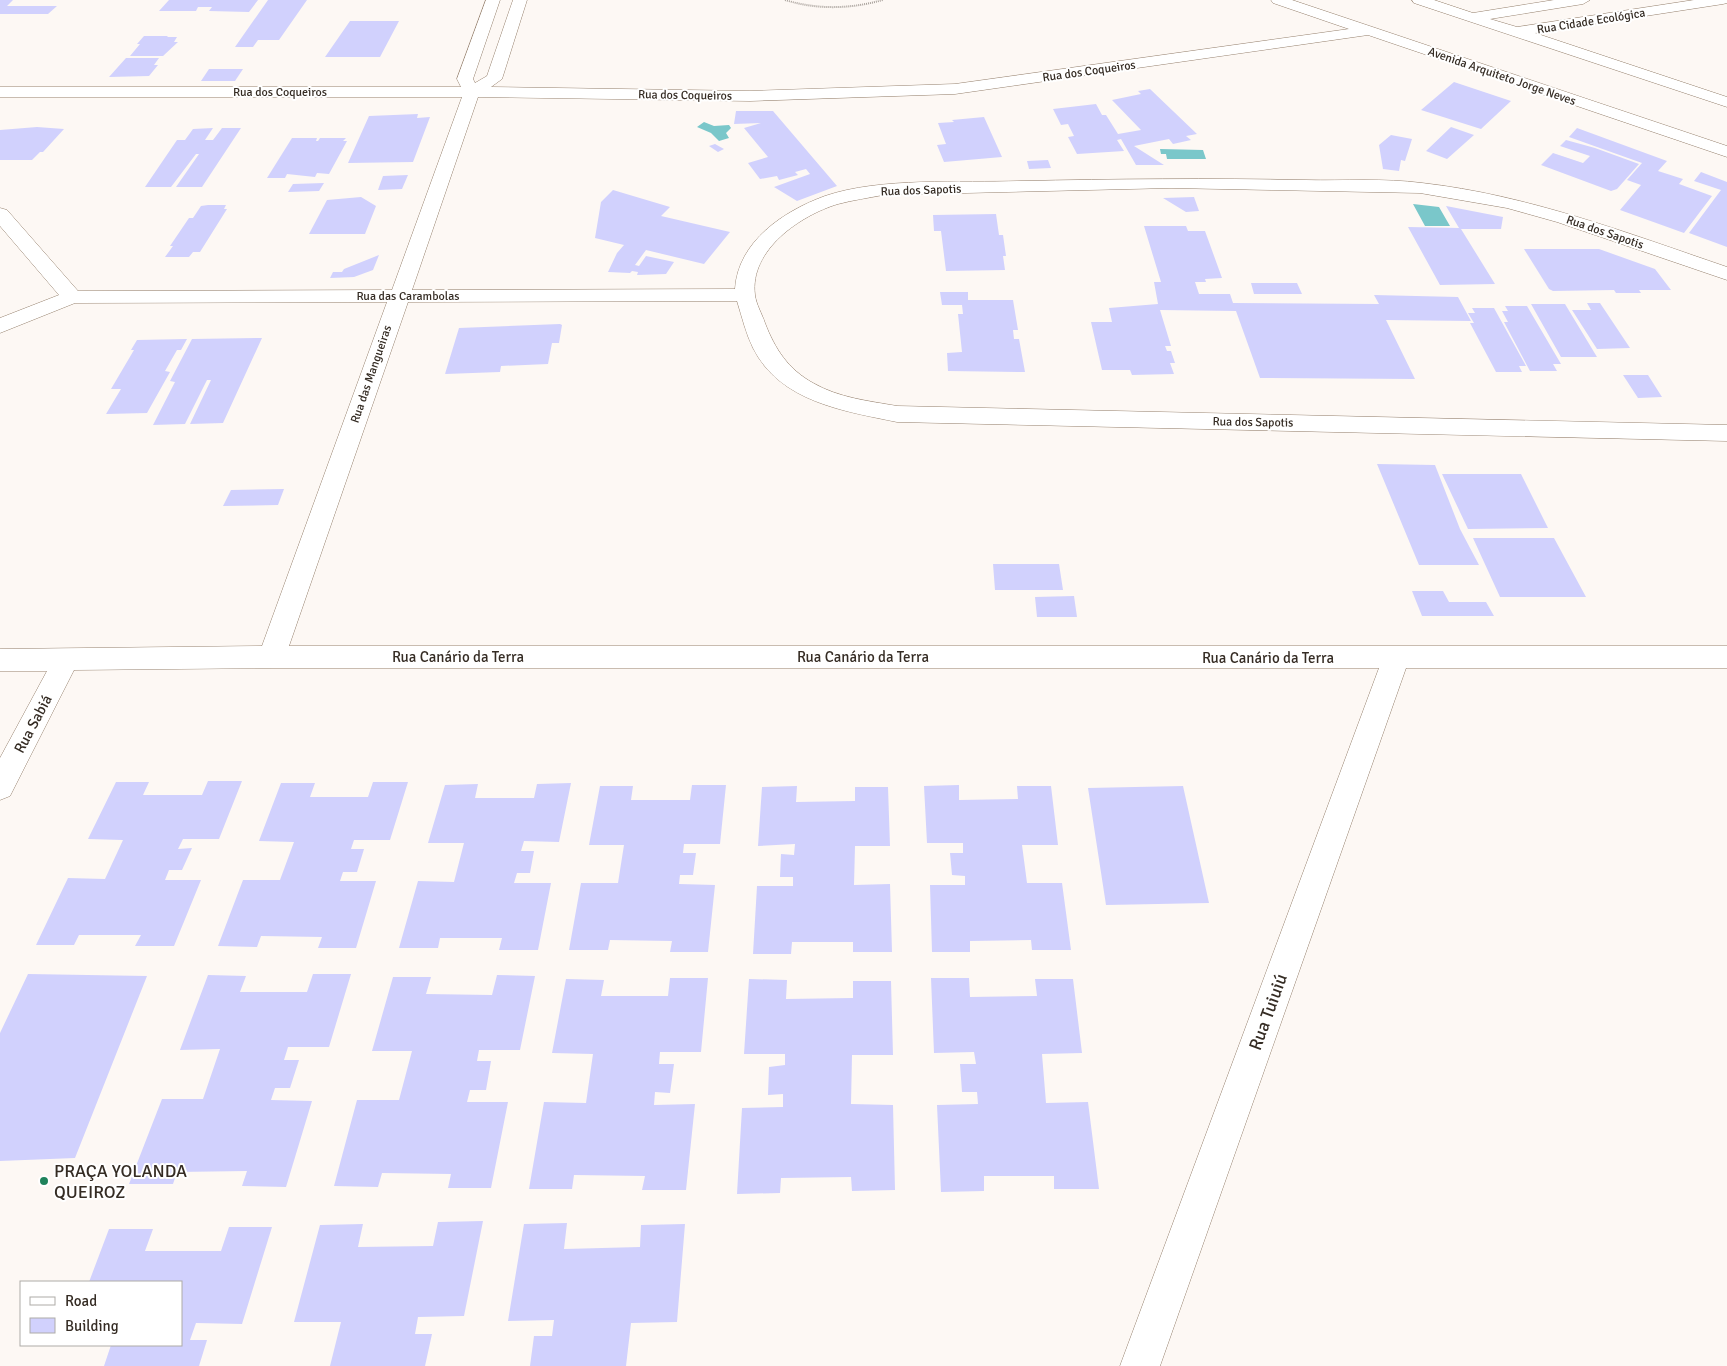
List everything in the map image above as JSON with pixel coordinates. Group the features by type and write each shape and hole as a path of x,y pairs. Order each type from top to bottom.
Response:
{"street":[{"name":"Rua das Mangueiras","path":"272,657 398,296 472,92 465,79 493,0"},
{"path":"472,92 494,79 520,0"},
{"name":"Avenida Arquiteto Jorge Neves","path":"1278,0 1727,152"},
{"path":"1419,0 1727,102"},
{"name":"Rua Cidade Ecológica","path":"1473,17 1583,0"},
{"name":"Rua Cidade Ecológica","path":"1517,32 1723,0"},
{"name":"Rua dos Coqueiros","path":"0,92 472,92 750,96 955,88 1366,31"},
{"name":"Rua dos Sapotis","path":"1727,274 1564,218 1509,203 1420,188 1161,183 883,190 832,200 798,215 770,236 755,255 746,273 745,295 764,348 783,373 806,388 841,403 897,414 1727,433"},
{"path":"0,214 72,297"},
{"name":"Rua das Carambolas","path":"0,326 72,297 745,295"},
{"name":"Rua Canário da Terra","path":"0,660 272,657 1727,657"},
{"name":"Rua Tuiuiú","path":"1140,1366 1396,658"},
{"name":"Rua Sabiá","path":"0,787 66,660"}],"path":[{"path":"785,0 808,6 829,7 852,7 883,0"}],"water":[{"path":"704,122 714,126 729,125 731,128 726,133 729,138 719,141 711,133 697,127"},
{"path":"1160,149 1203,150 1206,159 1167,159 1166,154 1161,154"},
{"path":"1413,204 1439,207 1450,226 1425,226"}],"building":[{"path":"0,0 13,0 7,6 57,6 48,14 0,14"},
{"path":"169,0 258,0 249,12 209,11 212,7 198,7 196,11 159,11"},
{"path":"268,0 307,0 279,40 258,40 253,47 235,47"},
{"path":"350,21 399,21 380,57 325,57"},
{"path":"144,36 177,37 174,42 178,42 163,56 130,56"},
{"path":"126,58 159,58 154,65 158,65 149,76 109,77"},
{"path":"209,69 243,69 235,81 201,81"},
{"path":"1454,82 1511,101 1481,129 1421,110"},
{"path":"1150,89 1197,134 1186,136 1191,140 1173,144 1169,139 1134,146 1164,165 1136,165 1121,139 1117,140 1124,151 1077,154 1068,137 1074,136 1068,124 1061,125 1053,109 1096,104 1102,115 1106,115 1118,134 1141,130 1112,100 1141,94 1138,91"},
{"path":"736,111 773,111 837,186 797,201 774,187 810,174 806,169 795,172 798,175 779,180 777,176 760,179 748,163 768,157 744,128 761,123 734,124"},
{"path":"418,114 417,118 430,117 413,162 348,163 369,116"},
{"path":"984,117 1002,157 944,162 937,145 946,144 938,123"},
{"path":"37,127 64,129 43,152 40,152 32,160 0,160 0,130"},
{"path":"1451,127 1474,135 1447,159 1426,151"},
{"path":"213,128 205,140 213,140 222,128 241,128 202,187 176,187 199,154 196,154 171,187 145,187 177,140 185,140 193,129"},
{"path":"1577,128 1667,161 1658,171 1683,179 1679,184 1712,196 1684,233 1620,210 1641,185 1627,180 1642,163 1569,137"},
{"path":"1391,135 1412,139 1405,161 1401,160 1399,171 1383,169 1379,145"},
{"path":"292,138 317,138 316,141 318,141 320,138 346,138 343,141 347,141 329,174 317,173 315,177 287,174 285,178 267,178"},
{"path":"1566,140 1639,164 1617,189 1611,191 1541,165 1553,153 1583,163 1590,156 1560,146"},
{"path":"715,144 724,149 718,152 709,146"},
{"path":"1048,160 1051,168 1029,169 1027,161"},
{"path":"1701,172 1727,182 1727,247 1689,233 1721,190 1694,181"},
{"path":"408,175 402,189 378,190 383,176"},
{"path":"324,183 319,191 288,192 293,184"},
{"path":"613,190 670,207 661,216 730,232 704,264 646,250 635,265 639,266 646,256 674,262 666,274 637,275 638,272 632,271 630,273 608,272 617,253 624,245 595,238 601,202"},
{"path":"361,197 376,206 365,234 309,234 327,200"},
{"path":"1194,197 1199,211 1186,212 1163,198"},
{"path":"226,205 224,209 227,209 200,252 193,252 189,257 165,257 173,246 170,246 189,218 193,218 201,206"},
{"path":"1446,206 1503,217 1501,229 1461,229 1495,284 1440,285 1408,227 1459,228"},
{"path":"996,214 999,235 1003,235 1006,256 1003,256 1005,270 946,271 941,231 934,231 933,215"},
{"path":"1144,226 1186,226 1188,231 1205,231 1222,278 1205,279 1206,282 1195,282 1199,294 1230,294 1233,303 1379,304 1374,295 1458,297 1471,321 1386,320 1415,379 1260,378 1236,311 1160,310 1171,346 1165,346 1167,351 1171,351 1175,363 1170,363 1174,374 1132,375 1130,370 1102,370 1091,322 1112,322 1109,308 1158,304 1154,282 1161,282"},
{"path":"1524,249 1599,249 1655,269 1671,290 1639,290 1641,293 1616,293 1614,290 1553,291 1549,289"},
{"path":"379,255 373,270 354,277 330,278 333,272 342,272 344,269"},
{"path":"1251,283 1297,283 1302,294 1254,294"},
{"path":"940,292 968,292 968,300 1013,300 1018,330 1013,330 1014,339 1019,339 1025,372 948,371 947,353 962,352 958,314 963,314 962,305 942,305"},
{"path":"1587,303 1600,303 1630,348 1597,349 1572,310 1591,310"},
{"path":"1531,304 1565,304 1597,357 1561,357"},
{"path":"1505,306 1527,306 1561,364 1553,364 1557,371 1530,371 1504,322 1508,322 1502,311 1508,311"},
{"path":"1472,308 1494,308 1526,366 1519,366 1522,372 1496,372 1470,323 1474,323 1468,313 1475,313"},
{"path":"562,325 559,343 552,343 548,364 501,366 500,372 445,374 459,328"},
{"path":"262,338 223,423 190,424 211,380 207,380 185,424 153,425 175,382 170,381 192,339"},
{"path":"187,339 181,350 177,350 165,371 170,372 147,413 106,414 121,389 111,389 134,350 131,350 137,340"},
{"path":"1623,375 1648,375 1662,397 1638,398"},
{"path":"1377,464 1435,465 1460,529 1479,565 1419,565"},
{"path":"1442,474 1521,474 1548,528 1468,529"},
{"path":"284,489 278,505 223,506 231,490"},
{"path":"1473,538 1554,538 1586,597 1500,597"},
{"path":"993,564 1059,564 1063,590 995,590"},
{"path":"1412,591 1443,591 1449,602 1486,602 1494,616 1422,616"},
{"path":"1074,596 1077,617 1037,617 1035,597"},
{"path":"208,781 242,781 219,839 183,839 178,849 192,848 182,870 169,870 165,880 201,880 174,946 135,946 141,935 79,935 74,945 36,945 68,878 105,879 123,840 88,839 116,782 149,782 143,795 202,795"},
{"path":"373,782 408,782 390,840 354,840 351,849 364,849 357,872 343,872 340,881 376,881 356,948 318,948 322,937 261,936 257,947 218,946 243,880 280,880 294,842 259,841 281,783 315,783 310,797 368,797"},
{"path":"571,783 559,842 524,841 521,851 534,851 530,873 517,873 514,883 551,883 538,950 499,950 502,938 440,938 438,948 399,948 418,881 454,882 464,843 428,843 445,785 478,784 475,798 534,798 537,784"},
{"path":"692,785 726,785 720,844 684,844 683,853 696,853 693,875 680,875 679,884 715,885 708,952 670,952 672,941 610,940 608,950 569,950 581,883 618,883 624,845 589,845 600,786 633,786 631,800 690,800"},
{"path":"959,785 959,800 1018,799 1017,786 1051,786 1058,845 1022,845 1027,883 1062,883 1071,950 1032,950 1031,940 970,941 970,952 932,952 930,885 965,885 965,876 952,875 950,853 963,853 963,843 927,843 924,786"},
{"path":"797,786 796,802 855,801 855,787 888,787 890,846 855,846 854,885 890,884 892,952 853,952 853,942 792,942 791,954 753,954 757,886 793,886 793,877 780,877 781,854 794,855 795,844 758,846 762,787"},
{"path":"1183,786 1209,903 1106,905 1088,788"},
{"path":"28,974 147,976 75,1158 0,1161 0,1033"},
{"path":"313,974 351,974 329,1047 288,1047 284,1060 299,1060 290,1088 275,1088 271,1100 312,1101 286,1187 242,1186 247,1171 177,1172 173,1184 129,1184 162,1099 203,1099 220,1049 180,1050 208,975 246,976 240,992 307,992"},
{"path":"497,975 535,976 520,1050 479,1050 477,1061 491,1061 486,1090 470,1090 467,1102 508,1102 491,1188 448,1188 451,1174 382,1173 378,1187 334,1186 357,1100 399,1100 412,1051 372,1051 393,977 431,977 426,994 492,995"},
{"path":"670,978 708,978 701,1052 660,1052 659,1064 674,1064 670,1093 655,1092 654,1105 695,1104 686,1190 642,1190 645,1176 574,1175 572,1189 529,1189 544,1102 586,1103 593,1054 552,1053 566,979 604,980 601,996 668,996"},
{"path":"931,978 969,978 970,997 1037,996 1035,979 1073,979 1082,1053 1042,1054 1046,1103 1088,1102 1099,1189 1054,1189 1054,1176 984,1176 984,1191 941,1192 937,1105 978,1104 977,1092 962,1092 960,1064 976,1064 974,1052 934,1053"},
{"path":"749,979 787,980 786,999 853,998 853,981 891,981 893,1055 852,1055 851,1104 893,1105 895,1190 852,1191 851,1177 781,1178 780,1193 737,1194 742,1108 783,1107 783,1094 768,1095 769,1067 785,1065 785,1054 744,1054"},
{"path":"483,1221 464,1316 418,1317 415,1334 432,1334 425,1366 330,1366 341,1322 294,1322 320,1225 363,1224 358,1247 433,1246 438,1222"},
{"path":"567,1223 564,1249 640,1247 641,1225 685,1224 677,1322 631,1323 626,1366 530,1366 534,1336 552,1336 554,1320 508,1321 524,1224"},
{"path":"229,1227 272,1227 242,1324 196,1323 190,1340 207,1340 199,1366 104,1366 111,1346 182,1346 182,1281 89,1281 109,1229 153,1229 145,1251 221,1251"}],"place":[{"name":"PRAÇA YOLANDA QUEIROZ","path":"44,1181"}]}
